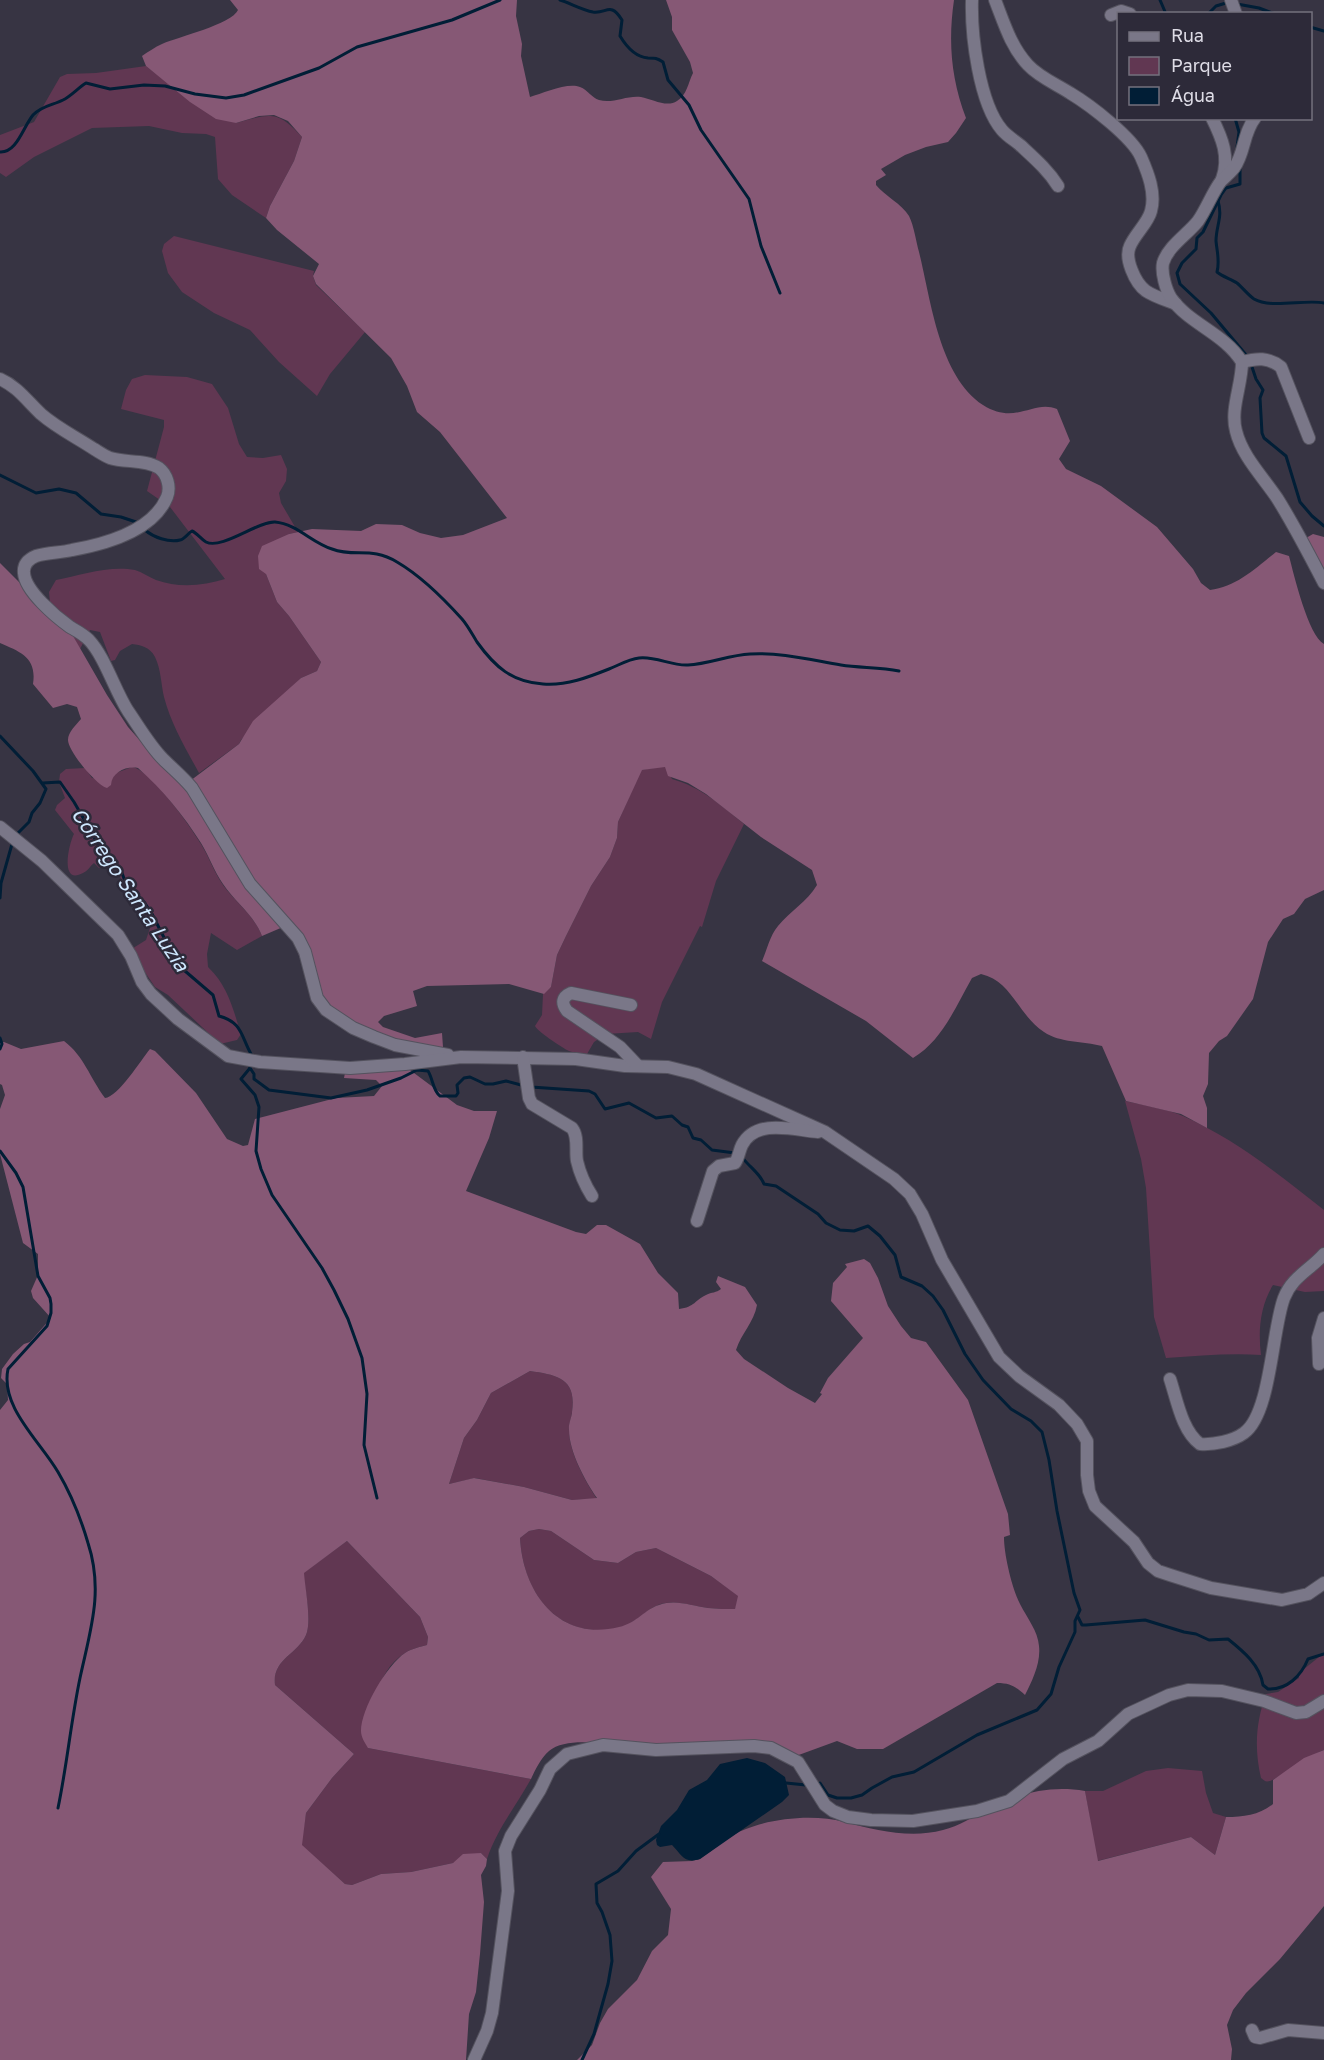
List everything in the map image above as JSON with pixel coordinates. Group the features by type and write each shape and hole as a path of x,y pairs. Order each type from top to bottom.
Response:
{"street":[{"path":"972,0 971,23 975,56 993,116 1002,130 1039,162 1058,186"},
{"path":"995,0 1008,34 1029,67 1079,98 1130,140 1140,155 1152,188 1152,201 1148,218 1129,247 1133,272 1144,290 1176,304 1223,340 1242,362 1235,413 1238,438 1277,498 1324,583"},
{"path":"1111,15 1117,13"},
{"path":"1176,304 1166,288 1163,263 1196,223 1222,180 1226,166 1225,150 1213,120"},
{"path":"1222,180 1238,162 1247,131 1254,120"},
{"path":"1242,362 1262,358 1281,367 1309,438"},
{"path":"0,379 12,384 41,414 62,429 110,458 159,468 169,485 169,493 162,509 132,531 92,546 49,553 28,560 24,574 31,590 54,615 84,635 94,645 118,695 147,739 162,758 192,788 250,884 298,938 305,952 317,998 326,1010 353,1028 395,1045 461,1057"},
{"path":"0,827 42,861 118,935 131,956 142,982 151,994 178,1019 228,1056 260,1062 350,1068 461,1057 576,1059 682,1069 825,1132 894,1179 910,1194 942,1260 999,1357 1019,1376 1068,1413 1083,1432 1088,1449 1087,1475 1092,1500 1095,1506 1134,1542 1148,1563 1164,1573 1211,1588 1282,1600 1308,1594 1324,1583"},
{"path":"631,1005 571,993 563,1000 563,1006 567,1011 620,1047 638,1066"},
{"path":"523,1058 532,1104 576,1132 576,1158 592,1196"},
{"path":"697,1221 713,1171 719,1166 735,1163 742,1144 748,1137 770,1127 825,1132"},
{"path":"1170,1379 1188,1428 1200,1444 1221,1442 1245,1433 1255,1420 1263,1399 1284,1298 1293,1280 1324,1254"},
{"path":"1319,1364 1318,1338 1324,1317"},
{"path":"474,2060 492,2013 508,1891 505,1851 511,1836 540,1790 550,1769 567,1754 603,1745 656,1750 754,1746 771,1748 784,1752 798,1761 825,1805 833,1811 848,1817 871,1820 913,1821 977,1811 1009,1801 1063,1759 1098,1741 1128,1714 1169,1695 1188,1690 1222,1692 1264,1701 1296,1713 1306,1712 1324,1701"},
{"path":"1252,2030 1255,2037 1260,2038 1288,2030 1324,2033"}],"green space":[{"path":"146,66 177,90 236,123 257,117 272,116 286,122 302,137 294,161 266,218 232,195 218,179 215,137 206,134 182,133 149,126 92,128 34,157 6,177 0,173 0,135 34,122 60,77 67,74 96,73"},
{"path":"174,236 314,271 316,285 365,332 330,374 317,396 279,362 250,330 214,313 182,292 168,273 162,251 164,244"},
{"path":"145,375 187,377 212,384 228,408 239,444 247,457 263,458 281,455 287,469 286,481 279,493 281,503 298,532 289,534 266,574 277,602 321,662 317,671 301,678 239,744 199,773 171,717 164,697 159,666 151,651 132,644 120,651 115,660 111,661 100,632 90,630 80,649 65,622 50,603 49,592 56,580 105,570 135,570 164,583 182,585 199,585 225,579 170,507 147,491 164,420 121,409 126,390 132,379"},
{"path":"665,766 672,779 702,792 744,824 716,881 702,927 700,926 662,1002 651,1039 638,1032 606,1034 594,1042 587,1054 571,1052 535,1026 542,1015 543,994 551,987 557,955 566,936 591,886 610,857 617,838 618,822 641,770"},
{"path":"132,767 149,777 180,813 201,844 223,885 259,928 262,936 237,950 211,933 207,954 208,967 215,974 229,998 241,1034 237,1040 220,1044 168,995 155,987 130,950 146,940 150,928 140,902 123,884 116,867 107,863 99,868 94,863 85,872 76,875 71,874 68,869 68,854 74,834 55,810 65,798 59,782 60,774 66,769 85,768 92,778 111,780 116,773"},
{"path":"1125,1101 1183,1116 1221,1135 1256,1158 1324,1210 1324,1291 1305,1292 1273,1285 1265,1301 1261,1319 1261,1355 1166,1358 1154,1317 1146,1188 1141,1159"},
{"path":"530,1371 549,1374 563,1380 568,1385 573,1401 569,1428 572,1448 583,1475 597,1499 572,1500 524,1487 475,1478 449,1484 464,1438 477,1420 491,1393"},
{"path":"539,1529 551,1531 594,1560 618,1563 636,1552 656,1548 711,1576 739,1596 735,1610 664,1603 653,1607 631,1623 619,1628 598,1630 579,1627 562,1620 548,1609 528,1578 520,1538 529,1531"},
{"path":"347,1541 420,1617 428,1637 427,1645 405,1653 394,1661 386,1672 376,1696 368,1748 531,1779 501,1828 487,1859 481,1853 453,1863 411,1872 381,1874 352,1885 345,1884 301,1845 306,1813 332,1778 354,1754 275,1685 275,1676 281,1663 302,1642 308,1629 308,1604 303,1573"},
{"path":"1324,1653 1324,1750 1273,1780 1265,1781 1261,1778 1257,1746 1258,1725 1266,1694 1278,1692 1299,1678 1299,1673"},
{"path":"1168,1768 1202,1771 1213,1813 1226,1817 1215,1855 1191,1837 1097,1861 1085,1791 1103,1791 1146,1771"}],"shaded area":[{"path":"230,0 517,0 516,16 522,44 521,56 530,97 555,89 575,86 583,88 594,98 604,101 641,97 669,104 683,96 693,73 690,62 672,30 672,17 666,0 954,0 951,31 952,60 957,89 966,118 948,142 905,155 881,169 886,175 876,181 876,185 902,208 911,220 939,336 956,376 968,392 983,405 995,411 1015,413 1040,407 1057,409 1070,441 1059,459 1066,469 1101,486 1157,527 1193,569 1201,583 1210,590 1237,581 1276,552 1289,556 1307,617 1312,629 1324,644 1324,890 1305,899 1294,914 1283,919 1268,942 1253,999 1227,1036 1219,1041 1209,1053 1208,1084 1203,1096 1207,1108 1207,1128 1181,1114 1126,1101 1102,1046 1050,1036 1035,1025 1000,983 992,978 981,974 972,978 940,1033 913,1058 866,1021 762,961 775,930 817,885 812,870 761,837 706,794 688,783 668,776 665,767 642,770 618,822 617,838 610,857 591,886 566,936 557,955 551,987 544,994 509,984 427,986 413,991 417,1006 384,1016 378,1022 383,1027 415,1038 442,1033 443,1047 436,1051 372,1038 312,993 293,938 283,927 262,936 259,928 223,884 201,843 187,823 164,794 138,768 120,771 107,788 96,781 83,767 68,740 71,731 81,719 77,707 67,704 53,708 33,684 34,675 26,657 0,643 0,563 31,594 65,622 128,727 151,753 190,781 239,744 253,721 301,678 317,671 321,662 277,602 266,574 259,569 258,556 262,546 289,534 312,529 361,531 376,524 402,525 420,533 441,538 463,535 507,518 440,432 417,412 407,386 391,358 316,284 313,276 319,264 277,230 266,218 294,161 302,137 288,121 274,115 259,116 236,123 216,119 190,102 146,66 142,56 154,48 216,25 234,15 238,10"},
{"path":"1313,534 1324,537 1324,591 1306,538"},
{"path":"64,1041 82,1060 105,1098 123,1085 150,1049 155,1051 196,1093 227,1139 243,1146 248,1145 255,1119 336,1098 374,1096 382,1086 376,1080 344,1078 347,1063 410,1070 457,1105 474,1111 497,1111 489,1138 466,1191 576,1232 586,1234 597,1225 606,1225 640,1244 658,1273 678,1293 679,1309 688,1307 702,1297 721,1289 716,1282 718,1276 745,1287 757,1305 736,1350 744,1359 815,1403 822,1394 820,1393 828,1378 863,1338 831,1301 833,1283 847,1267 845,1264 864,1259 870,1263 888,1306 901,1326 911,1338 926,1342 968,1400 1008,1514 1010,1535 1004,1537 1004,1544 1011,1581 1038,1640 1037,1665 1025,1695 1013,1686 997,1683 883,1749 857,1749 837,1741 785,1760 754,1745 666,1743 657,1745 652,1751 584,1742 559,1746 549,1751 531,1779 368,1748 363,1740 362,1722 376,1688 398,1659 410,1650 427,1645 428,1637 420,1617 347,1541 304,1573 308,1629 302,1642 281,1663 275,1676 275,1685 354,1754 332,1778 306,1813 302,1845 345,1884 352,1885 381,1874 411,1872 453,1863 463,1854 481,1853 487,1859 481,1875 484,1902 480,1954 476,1992 469,2014 466,2060 0,2060 0,1410 8,1400 7,1384 1,1378 2,1369 13,1354 24,1344 30,1342 51,1318 33,1298 31,1291 38,1275 38,1254 23,1243 0,1154 0,1109 5,1095 0,1084 0,1043 4,1042 21,1049","holes":["530,1371 549,1374 563,1380 568,1385 573,1401 569,1428 572,1447 583,1475 597,1498 572,1500 524,1487 474,1478 449,1484 464,1438 477,1420 491,1393","539,1529 551,1531 594,1560 618,1563 636,1552 656,1548 711,1576 738,1596 735,1609 665,1603 619,1627 598,1630 579,1627 563,1620 548,1609 528,1578 520,1538 529,1531"]},
{"path":"1324,1750 1324,1906 1233,2010 1227,2025 1232,2049 1231,2060 577,2060 592,2045 608,2009 637,1980 652,1951 668,1935 671,1909 651,1877 663,1862 700,1859 734,1835 769,1822 794,1818 820,1818 906,1834 931,1833 955,1826 1012,1799 1035,1792 1060,1789 1085,1791 1098,1861 1191,1837 1215,1855 1226,1817 1251,1815 1268,1808 1273,1804 1273,1780 1304,1758"}],"water":[{"path":"747,1758 765,1763 785,1777 789,1795 700,1859 687,1859 672,1845 660,1847 657,1845 656,1840 661,1826 677,1810 689,1790 707,1780 720,1764"}],"waterway":[{"path":"0,152 6,151 15,144 36,112 66,98 86,83 110,89 144,85 165,86 195,94 226,98 244,95 319,68 357,47 452,20 500,0"},
{"path":"560,0 593,12 614,11 622,20 620,36 628,47 639,56 656,58 663,62 668,80 689,105 701,130 749,199 761,246 780,293"},
{"path":"1160,0 1165,12"},
{"path":"1210,12 1216,6 1226,3"},
{"path":"1237,4 1270,12"},
{"path":"1312,28 1324,31"},
{"path":"1236,120 1239,132 1237,147"},
{"path":"1240,168 1240,184 1226,188 1221,195 1203,232 1197,238 1196,249 1182,263 1177,273 1180,284 1211,313 1247,356"},
{"path":"1218,201 1220,212 1216,241 1217,272 1237,283 1254,299 1261,302 1324,303"},
{"path":"1251,364 1263,390 1260,398 1264,438 1286,456 1300,502 1324,526"},
{"path":"0,475 36,493 59,489 76,493 101,514 136,522"},
{"path":"145,530 152,535 171,541 182,539 192,531 206,542 213,543 275,522 290,526 332,549 388,557 415,574 440,596 462,619 477,642 498,666 505,672 532,683 569,682 639,658 688,665 750,654 785,655 841,665 899,671"},
{"name":"Córrego Santa Luzia","path":"0,736 33,771 46,789 29,822 18,833"},
{"name":"Córrego Santa Luzia","path":"43,783 60,782 101,849 113,860 126,884 144,902 152,914 178,965 213,995 219,1016 237,1026 251,1054"},
{"path":"0,898 1,883 12,844"},
{"path":"0,1038 2,1044 0,1049"},
{"path":"250,1068 241,1079 255,1095 259,1107 256,1151 261,1169 272,1195 322,1268 334,1290 348,1319 362,1358 367,1394 364,1445 377,1498"},
{"name":"Córrego Santa Luzia","path":"250,1068 254,1079 269,1090 331,1098 367,1090 417,1070 428,1071 440,1096 456,1096 457,1085 464,1078 470,1077 485,1084 506,1081 521,1085"},
{"name":"Córrego Santa Luzia","path":"531,1087 589,1091 595,1094 605,1109 629,1103 656,1118 672,1116 688,1127 693,1138 701,1140 712,1150 735,1153"},
{"path":"0,1151 23,1187 38,1276 51,1304 47,1326 8,1369 7,1383 10,1397 23,1423 58,1472 71,1498 88,1543 95,1578 94,1611 77,1694 58,1808"},
{"name":"Córrego Santa Luzia","path":"742,1157 764,1184 776,1186 818,1214 826,1223 840,1230 854,1231 868,1226 880,1236 895,1255 901,1277 922,1286 933,1296 943,1310 965,1354 983,1380 1011,1409 1031,1421 1042,1432 1074,1593 1080,1610 1075,1621 1075,1632 1059,1667 1051,1694 1037,1710 977,1735 914,1772 892,1777 862,1795 837,1798 828,1795 820,1783"},
{"name":"Córrego Santa Luzia","path":"1078,1617 1082,1625 1145,1620 1196,1634 1209,1640 1228,1639 1250,1659 1263,1685 1268,1689 1275,1689 1292,1681 1308,1659 1324,1654"},
{"path":"786,1783 806,1785"},
{"path":"582,2060 594,2034 612,1961 610,1935 597,1903 596,1884 618,1871 636,1851 659,1834"}]}
